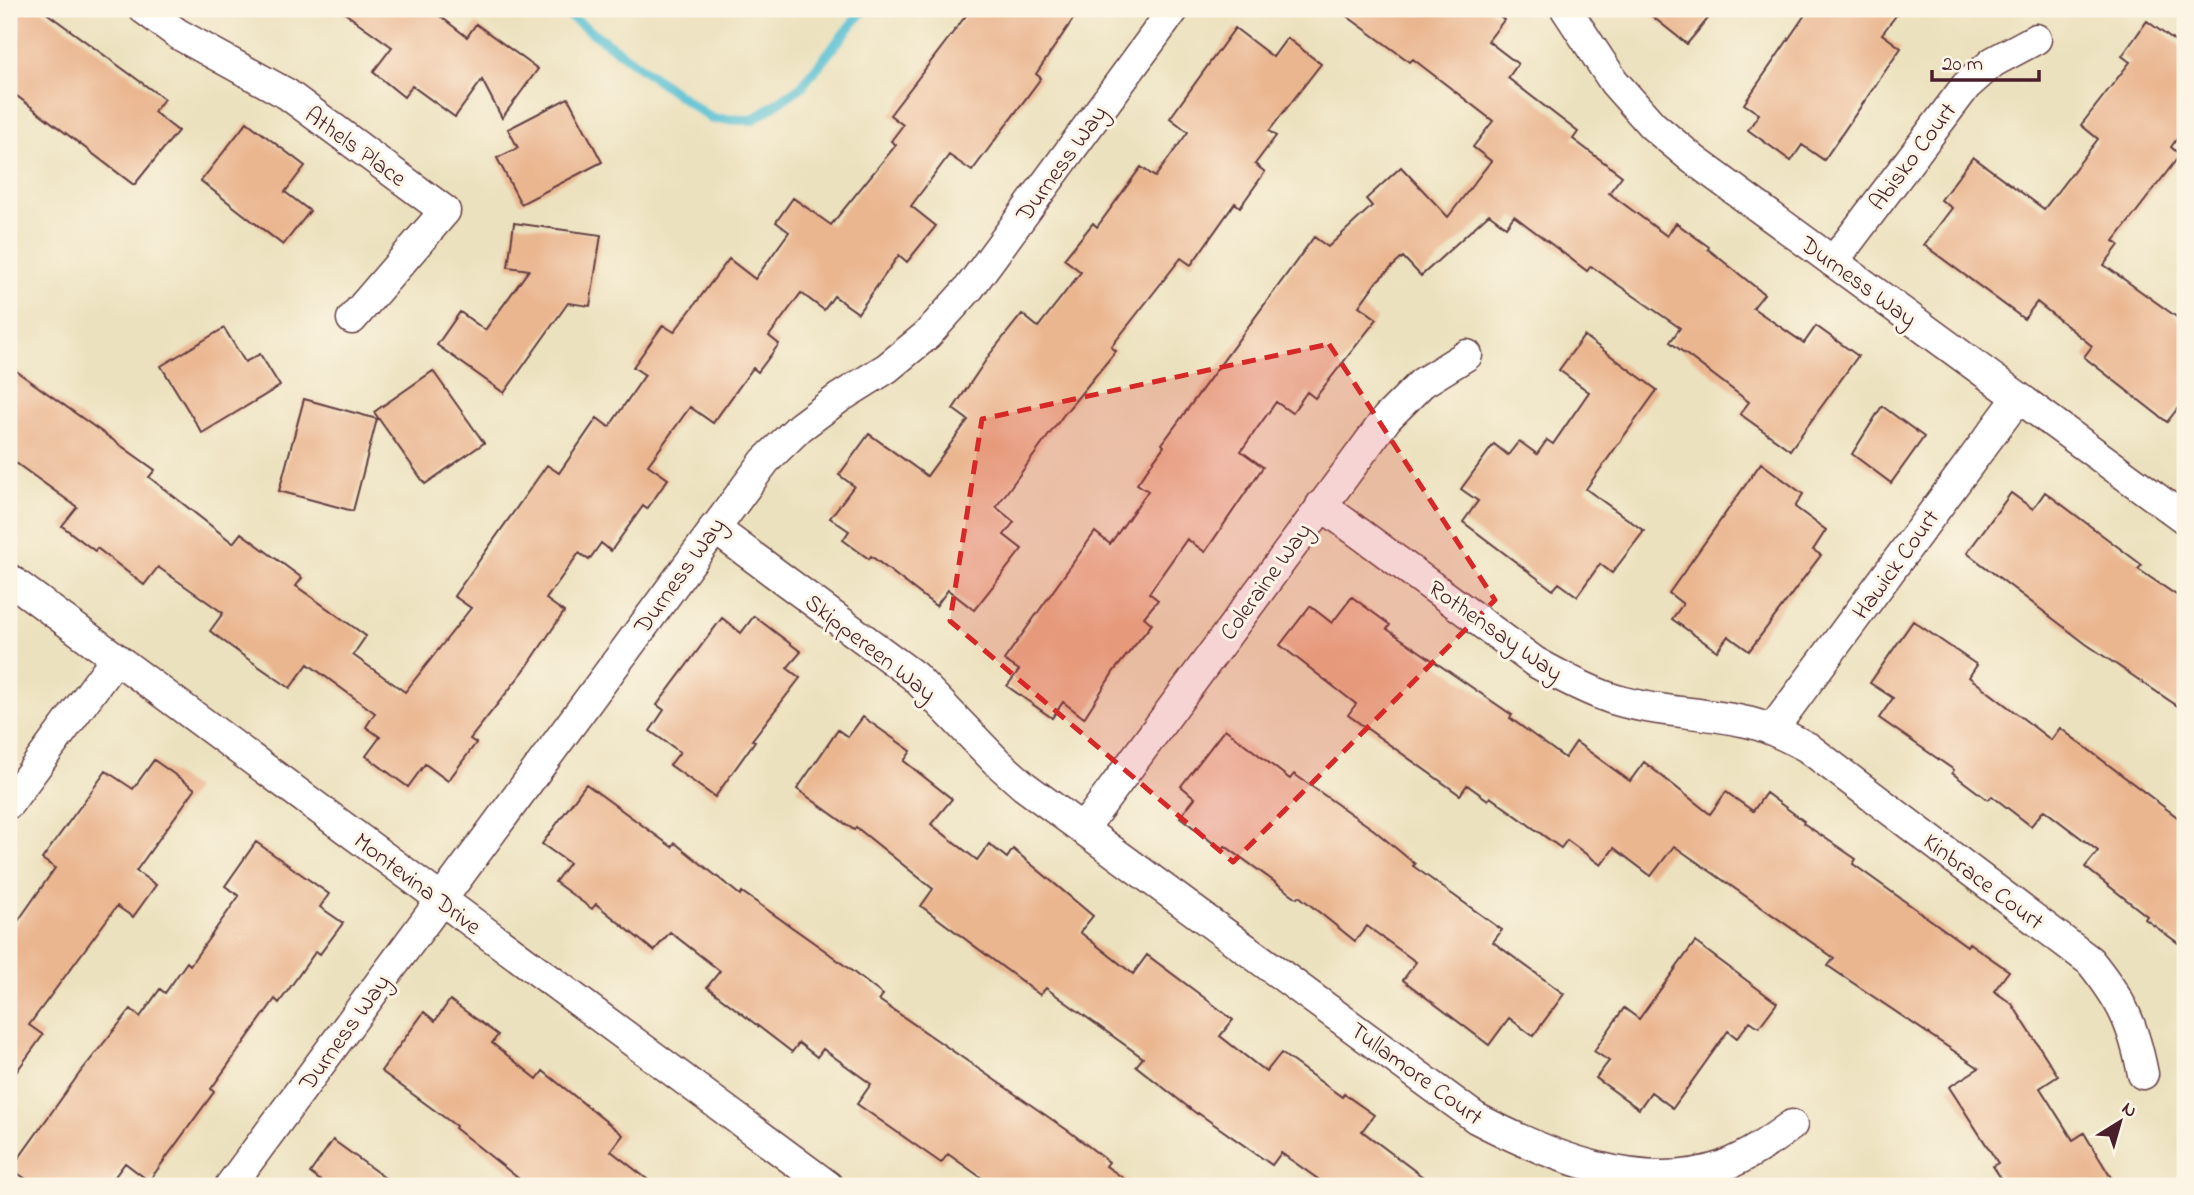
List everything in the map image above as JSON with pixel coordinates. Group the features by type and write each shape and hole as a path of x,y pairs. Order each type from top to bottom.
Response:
{"street":[{"name":"Athels Place","path":"144,9 178,34 287,94 445,211 352,319"},
{"name":"Durness Way","path":"230,1186 765,461 800,428 839,398 887,368 927,335 961,297 1174,9"},
{"name":"Durness Way","path":"1566,9 1614,82 1652,125 1833,262 2185,519"},
{"name":"Abisko Court","path":"1833,262 1966,86 1993,62 2036,39"},
{"name":"Coleraine Way","path":"1083,829 1387,418 1422,383 1467,355"},
{"name":"Hawick Court","path":"1772,730 2018,398"},
{"name":"Rothensay Way","path":"1321,505 1535,662 1571,682 1614,699 1668,711 1743,721 1772,730"},
{"name":"Skippereen Way","path":"714,528 914,676 997,762 1083,829"},
{"name":"Montevina Drive","path":"9,579 828,1186"},
{"path":"9,803 116,658"},
{"name":"Kinbrace Court","path":"1772,730 1807,747 2090,961 2118,996 2135,1035 2143,1074"},
{"name":"Tullamore Court","path":"1083,829 1476,1118 1529,1146 1578,1163 1636,1174 1678,1175 1720,1167 1757,1150 1792,1125"}],"highlighted area":[{"path":"1329,344 1495,600 1233,862 950,621 982,419"}],"building":[{"path":"9,9 41,9 164,99 154,112 178,131 134,185 9,90"},
{"path":"339,9 431,9 467,37 476,24 538,69 502,118 482,80 455,117 412,86 404,97 373,72 392,47"},
{"path":"971,9 1080,9 1036,74 1041,78 972,171 949,155 911,206 936,226 907,262 899,255 858,313 834,296 824,310 801,293 769,336 779,344 758,372 753,368 713,423 690,407 648,465 668,479 647,509 643,506 611,551 601,543 589,560 579,553 546,599 564,612 526,668 470,739 476,743 448,781 425,764 408,787 366,756 380,737 366,727 375,713 308,664 290,688 245,657 210,631 223,613 158,567 144,585 97,548 95,551 62,526 77,507 9,458 9,366 155,470 149,477 233,543 241,533 302,578 296,586 366,636 353,655 405,692 471,608 454,596 547,465 559,473 597,418 609,427 645,375 633,367 663,325 674,332 729,259 755,279 789,232 776,222 793,198 831,225 896,145 891,141 903,125 890,115"},
{"path":"1337,9 1489,9 1504,20 1488,41 1518,64 1508,78 1578,132 1573,139 1622,176 1609,193 1667,236 1676,223 1709,247 1708,249 1764,294 1753,308 1804,343 1816,326 1858,356 1790,450 1740,414 1749,402 1670,342 1680,328 1591,266 1587,271 1514,216 1506,227 1489,214 1421,276 1403,257 1377,281 1359,306 1377,319 1315,398 1307,392 1292,413 1276,402 1241,451 1263,467 1205,552 1187,539 1149,593 1158,600 1144,617 1152,624 1114,671 1084,718 1063,702 1052,718 1007,686 1019,670 1004,660 1095,532 1110,544 1148,491 1137,484 1164,446 1162,444 1314,237 1328,247 1372,206 1366,199 1401,167 1448,217 1491,161 1473,147 1493,121 1413,59 1410,62"},
{"path":"1643,9 1716,9 1687,44"},
{"path":"1809,9 1901,9 1882,34 1901,48 1824,160 1802,145 1791,161 1748,130 1759,114 1744,104"},
{"path":"2147,21 2185,49 2185,127 2171,147 2180,155 2114,241 2119,245 2104,265 2185,323 2185,399 2167,422 2084,357 2092,346 2037,302 2024,319 1924,245 1952,208 1941,200 1973,157 2044,209 2098,139 2081,125 2130,62 2122,56"},
{"path":"1235,28 1273,57 1287,38 1321,64 1269,131 1276,136 1255,164 1265,172 1240,207 1235,203 1191,265 1181,258 1111,347 1116,351 1065,413 996,507 1014,522 1004,535 1022,549 974,610 948,590 936,606 871,556 869,559 843,540 849,531 830,518 854,486 839,475 869,434 927,476 968,420 953,409 990,354 1022,314 1038,327 1081,272 1064,259 1093,223 1097,227 1141,167 1155,177 1188,132 1170,118"},
{"path":"568,98 602,162 521,204 497,158 518,148 508,129"},
{"path":"247,122 305,166 285,192 310,211 283,245 201,181"},
{"path":"514,223 601,235 590,306 568,303 504,393 437,345 460,312 485,330 529,270 508,267"},
{"path":"224,328 245,362 260,354 280,386 202,433 161,366"},
{"path":"1584,336 1657,390 1586,489 1644,531 1612,573 1600,564 1577,596 1559,583 1553,590 1463,522 1478,501 1461,489 1494,444 1508,455 1519,441 1537,454 1547,440 1553,444 1589,392 1559,370"},
{"path":"433,371 484,443 425,484 374,412"},
{"path":"304,399 377,419 353,511 279,491"},
{"path":"1882,406 1924,437 1891,483 1852,454"},
{"path":"1761,463 1803,494 1795,507 1826,530 1813,550 1821,555 1749,651 1728,636 1717,651 1672,619 1683,604 1669,593"},
{"path":"2045,492 2142,565 2138,569 2185,601 2185,711 2086,644 1967,553 2011,493 2033,509"},
{"path":"1352,597 1390,625 1387,629 1512,715 1510,718 1565,758 1576,742 1630,781 1644,762 1710,814 1726,792 1753,811 1766,793 1804,821 1803,823 1856,859 1853,864 1967,946 1969,943 2009,971 1994,991 2012,1004 2058,1076 2040,1088 2073,1140 2084,1133 2116,1186 2006,1186 1993,1166 1998,1163 1949,1087 1979,1068 1828,966 1834,958 1674,846 1651,876 1614,848 1601,865 1567,840 1561,848 1490,797 1488,800 1467,785 1460,795 1348,715 1356,704 1280,645 1310,606 1332,623"},
{"path":"754,616 801,652 787,668 800,678 752,740 755,741 715,797 670,765 680,752 650,731 664,710 657,705 722,618 741,633"},
{"path":"1913,621 1977,665 1969,677 2051,740 2060,728 2185,823 2185,948 2145,919 2147,916 2085,867 2098,851 2044,810 2031,826 1992,796 1988,800 1952,773 1954,770 1879,718 1893,698 1870,683"},
{"path":"863,717 911,751 904,761 952,799 931,824 977,860 989,844 1007,858 1013,849 1093,916 1080,932 1133,974 1147,955 1206,999 1233,1020 1220,1036 1266,1072 1281,1053 1342,1097 1344,1094 1374,1115 1362,1131 1435,1186 1328,1186 1281,1153 1272,1165 1197,1114 1136,1066 1143,1058 1046,988 1040,995 921,906 933,889 856,827 854,830 797,789 838,730 848,737"},
{"path":"1225,729 1290,779 1294,774 1374,830 1415,864 1413,866 1502,930 1493,942 1564,994 1533,1036 1509,1018 1489,1045 1403,980 1416,962 1367,926 1355,941 1299,896 1297,898 1225,846 1222,850 1180,817 1195,798 1181,786"},
{"path":"154,760 195,789 136,871 156,885 133,917 117,906 29,1025 43,1035 9,1082 9,934 55,868 42,859 106,771 133,789"},
{"path":"586,784 672,847 675,843 740,895 742,892 827,952 883,995 879,1000 1070,1132 1109,1162 1106,1166 1135,1186 993,1186 948,1154 941,1163 857,1104 871,1084 823,1049 817,1057 799,1043 792,1052 707,987 720,971 670,932 654,951 596,904 592,909 555,882 569,863 542,844"},
{"path":"256,842 329,894 320,907 343,923 320,954 316,951 279,1003 275,999 211,1089 214,1092 149,1181 125,1163 108,1186 37,1186 11,1169 79,1074 131,1009 140,1017 160,989 165,993 187,962 190,965 239,896 225,886"},
{"path":"1695,942 1777,1003 1759,1027 1750,1021 1737,1038 1728,1031 1673,1108 1651,1092 1639,1109 1596,1078 1609,1061 1594,1051 1624,1008 1639,1019"},
{"path":"450,1000 498,1035 492,1043 537,1079 543,1071 623,1135 611,1151 656,1186 528,1186 455,1128 456,1126 381,1071 424,1012 435,1021"},
{"path":"333,1140 396,1186 328,1186 310,1173"}],"waterway":[{"path":"560,9 712,119 752,120 801,87 864,9"}]}
